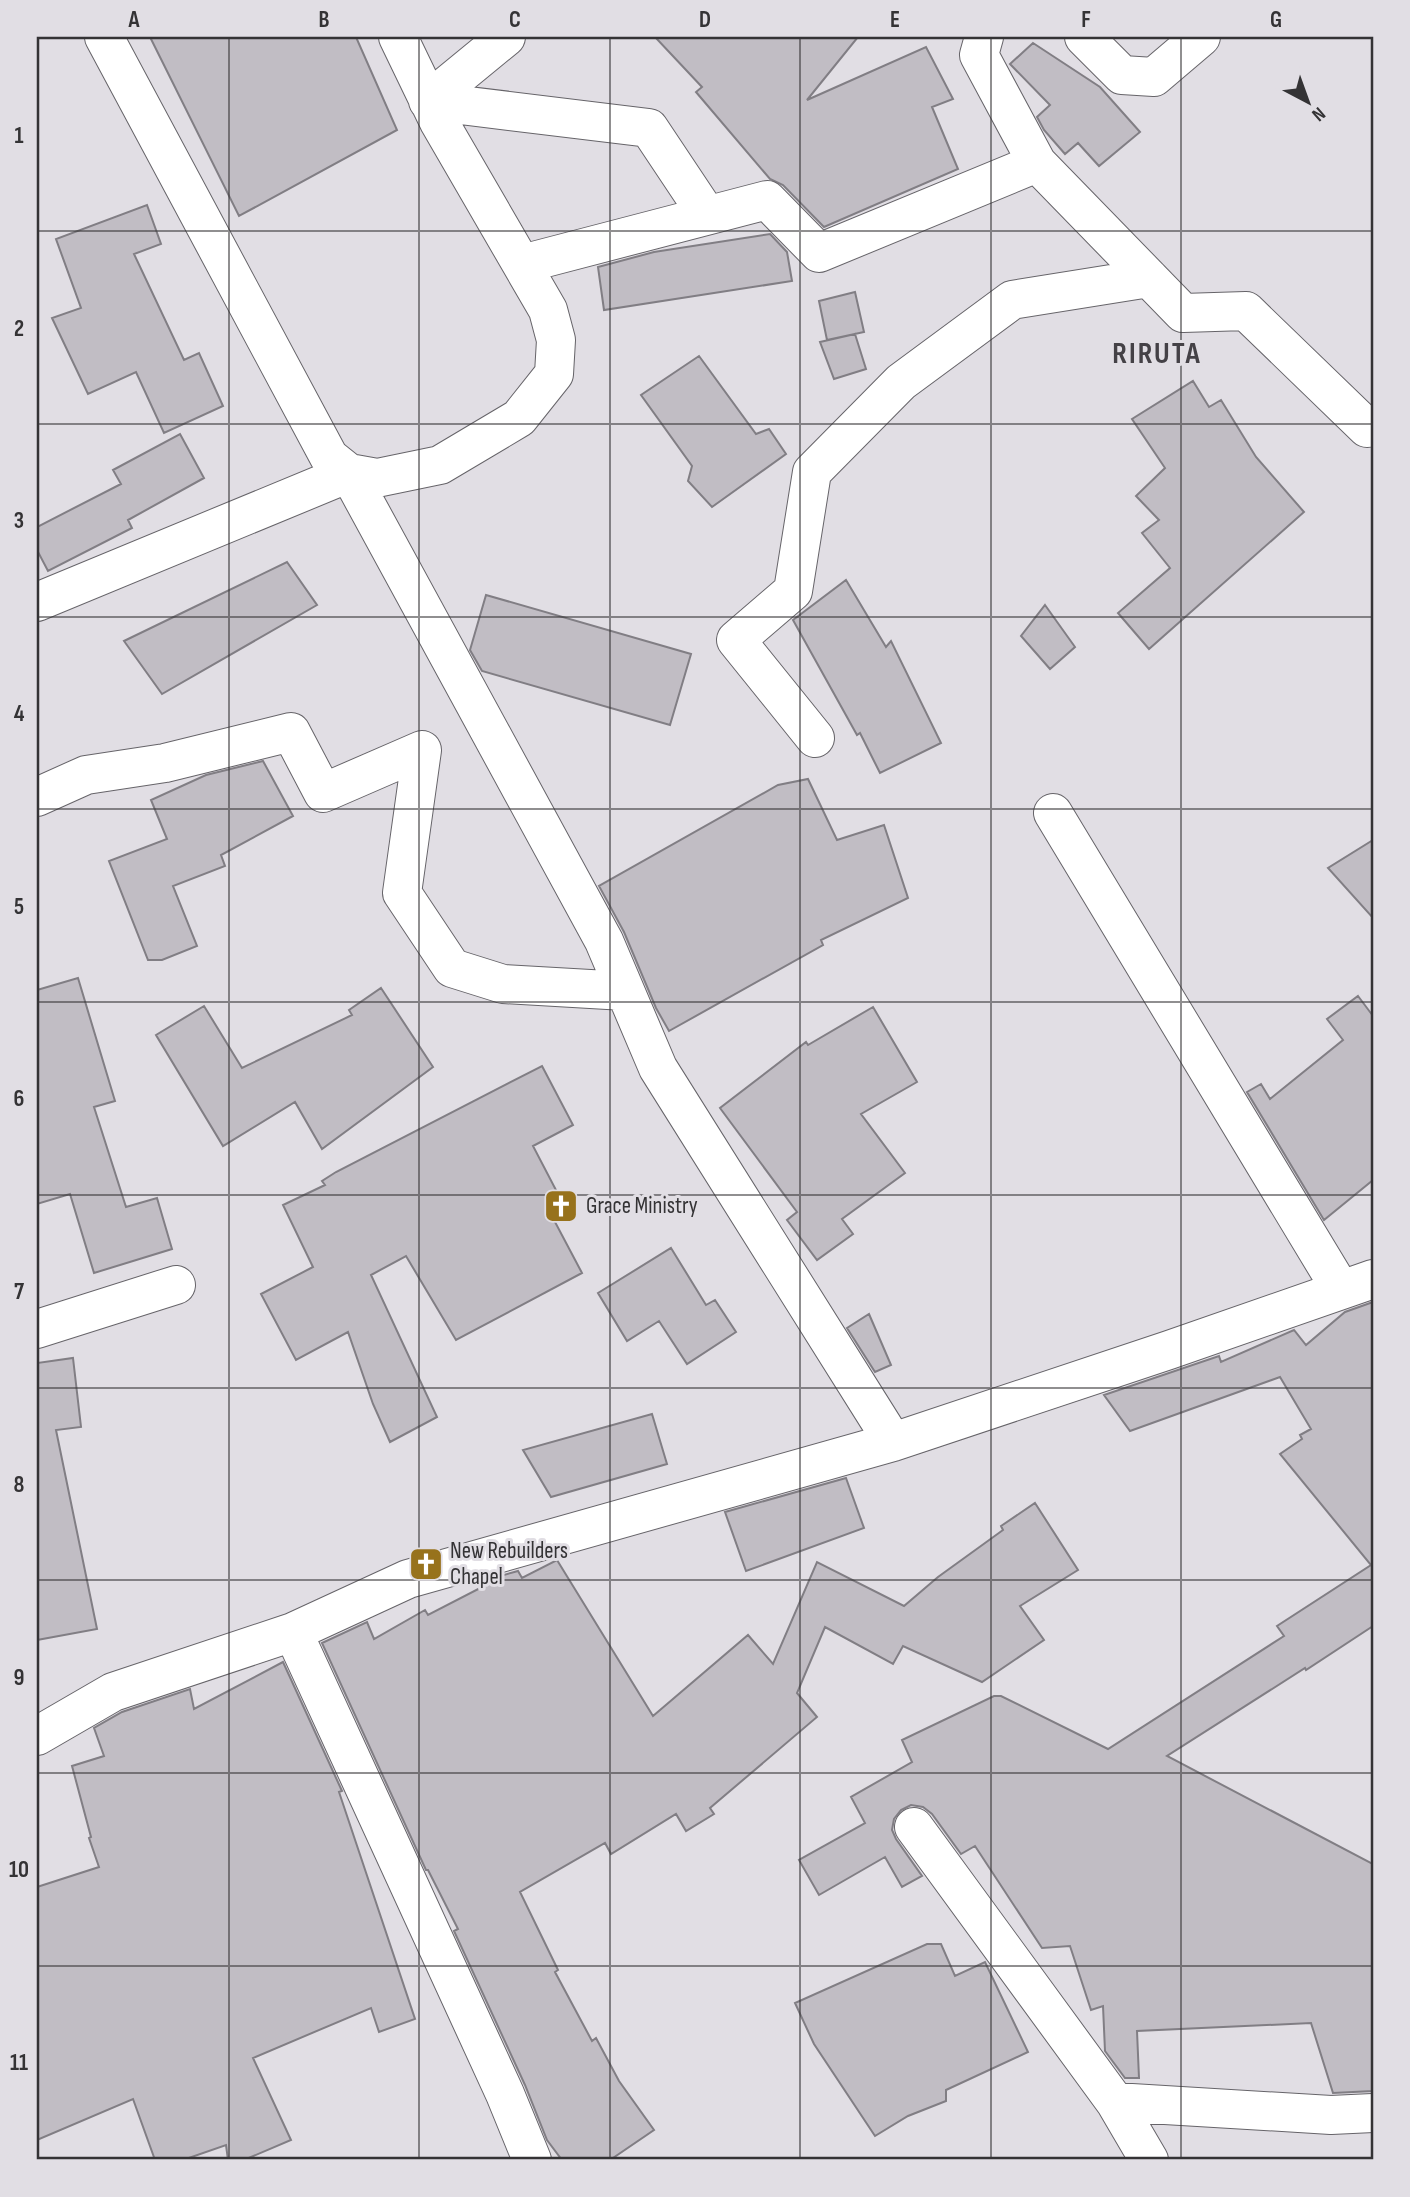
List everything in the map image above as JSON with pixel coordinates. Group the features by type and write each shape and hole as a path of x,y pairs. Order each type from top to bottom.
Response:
{"street":[{"path":"104,37 329,457 349,473 604,941 658,1068 893,1443"},
{"path":"37,602 349,473 377,478 440,464 519,418 554,374 556,340 548,310 428,101 398,37"},
{"path":"428,101 506,37"},
{"path":"984,37 979,55 1037,163 1183,313 1246,311 1367,428"},
{"path":"1084,37 1122,75 1154,77 1201,37"},
{"path":"428,101 649,128 707,215"},
{"path":"522,264 766,200 818,253 1037,163"},
{"path":"815,738 736,640 793,591 812,472 901,382 1012,300 1149,278"},
{"path":"37,797 86,775 165,764 291,732 323,793 422,750 402,893 452,968 503,984 625,991"},
{"path":"37,1736 113,1692 293,1632 408,1579 893,1443 1357,1284 1053,813"},
{"path":"37,1329 176,1285"},
{"path":"293,1632 494,2070 532,2160"},
{"path":"915,1827 1115,2102 1149,2160"},
{"path":"1115,2102 1331,2115 1373,2113"}],"building":[{"path":"150,37 356,37 397,130 239,216"},
{"path":"655,37 858,37 807,100 926,47 953,99 932,107 958,169 824,227 783,185 770,179 696,92 702,87"},
{"path":"1033,43 1100,87 1140,132 1099,166 1078,143 1065,154 1044,130 1037,117 1050,105 1010,64"},
{"path":"147,205 161,244 134,254 184,360 199,353 223,406 164,433 136,372 88,394 52,318 81,308 56,239"},
{"path":"770,234 787,252 792,281 604,310 598,267 654,252"},
{"path":"855,292 864,332 827,340 819,301"},
{"path":"855,334 866,369 834,379 820,342"},
{"path":"699,356 756,434 769,429 786,454 712,507 688,481 692,466 641,395"},
{"path":"1193,381 1209,407 1221,400 1256,457 1304,512 1149,649 1118,613 1170,568 1142,533 1159,520 1136,496 1165,468 1132,419"},
{"path":"180,434 204,478 128,520 132,528 48,571 37,550 37,527 121,484 113,470"},
{"path":"287,562 317,605 162,694 124,641"},
{"path":"846,580 886,647 891,641 941,743 880,773 860,733 857,735 793,620"},
{"path":"486,595 691,654 670,725 482,671 470,650"},
{"path":"1045,605 1075,647 1050,669 1021,636"},
{"path":"263,761 293,816 221,855 225,866 173,886 197,946 162,960 148,960 109,861 167,839 151,800 206,775"},
{"path":"808,779 837,840 884,825 908,898 821,940 823,945 669,1031 656,1008 624,932 599,886 778,785"},
{"path":"1373,840 1373,918 1328,868"},
{"path":"78,978 115,1101 94,1107 126,1207 157,1198 172,1249 94,1273 70,1194 37,1204 37,990"},
{"path":"381,988 433,1067 322,1149 295,1102 223,1146 156,1035 204,1006 242,1068 352,1015 349,1010"},
{"path":"1358,996 1373,1016 1373,1180 1324,1220 1247,1092 1261,1084 1270,1099 1343,1040 1327,1019"},
{"path":"873,1007 917,1082 861,1114 905,1173 842,1219 853,1234 817,1260 787,1220 797,1212 720,1108 806,1042 808,1045"},
{"path":"542,1066 573,1125 533,1146 569,1215 555,1222 582,1273 456,1340 406,1256 371,1275 437,1417 390,1442 373,1404 348,1332 296,1360 261,1294 313,1267 283,1205 325,1185 322,1181 336,1172"},
{"path":"671,1248 706,1305 715,1300 736,1332 687,1364 659,1321 627,1341 598,1293"},
{"path":"1373,1302 1373,1626 1167,1756 1373,1864 1373,2091 1333,2093 1311,2023 1137,2031 1139,2078 1125,2078 1105,2051 1103,2006 1091,2010 1070,1946 1042,1948 975,1846 961,1854 932,1814 923,1807 911,1805 901,1810 894,1819 892,1830 896,1839 922,1876 902,1887 885,1857 819,1895 799,1860 865,1823 851,1797 912,1762 902,1740 994,1696 1001,1696 1108,1749 1284,1636 1277,1626 1371,1565 1280,1454 1302,1439 1300,1435 1311,1429 1280,1377 1130,1431 1104,1395 1219,1356 1221,1362 1294,1330 1306,1345 1345,1312"},
{"path":"869,1314 891,1365 875,1372 847,1328"},
{"path":"73,1358 81,1427 56,1430 97,1629 37,1640 37,1363"},
{"path":"652,1414 667,1464 551,1497 523,1450"},
{"path":"846,1478 864,1528 746,1571 725,1512"},
{"path":"1035,1503 1078,1570 1020,1606 1044,1640 982,1682 903,1646 893,1664 825,1627 797,1693 817,1717 710,1808 714,1814 686,1831 676,1814 611,1854 605,1843 520,1892 558,1970 555,1972 592,2041 596,2038 619,2081 654,2130 610,2160 562,2160 547,2140 525,2085 454,1931 458,1929 426,1870 322,1643 367,1622 374,1639 425,1610 428,1615 488,1584 486,1580 518,1571 522,1578 557,1560 653,1716 748,1635 773,1664 817,1562 904,1606 938,1577 1003,1530 1001,1526"},
{"path":"283,1662 342,1791 339,1792 415,2019 379,2032 371,2008 253,2058 291,2140 244,2160 228,2160 226,2145 183,2160 155,2160 133,2099 37,2140 37,1887 99,1867 89,1838 91,1837 72,1766 104,1756 94,1728 122,1712 190,1689 194,1709"},
{"path":"927,1944 941,1944 955,1976 985,1962 1028,2052 946,2090 946,2101 908,2116 875,2136 814,2044 795,2003"}],"place":[{"name":"Grace Ministry","path":"561,1206"},
{"name":"New Rebuilders Chapel","path":"426,1564"}],"district":[{"name":"RIRUTA","path":"1157,354"}]}
